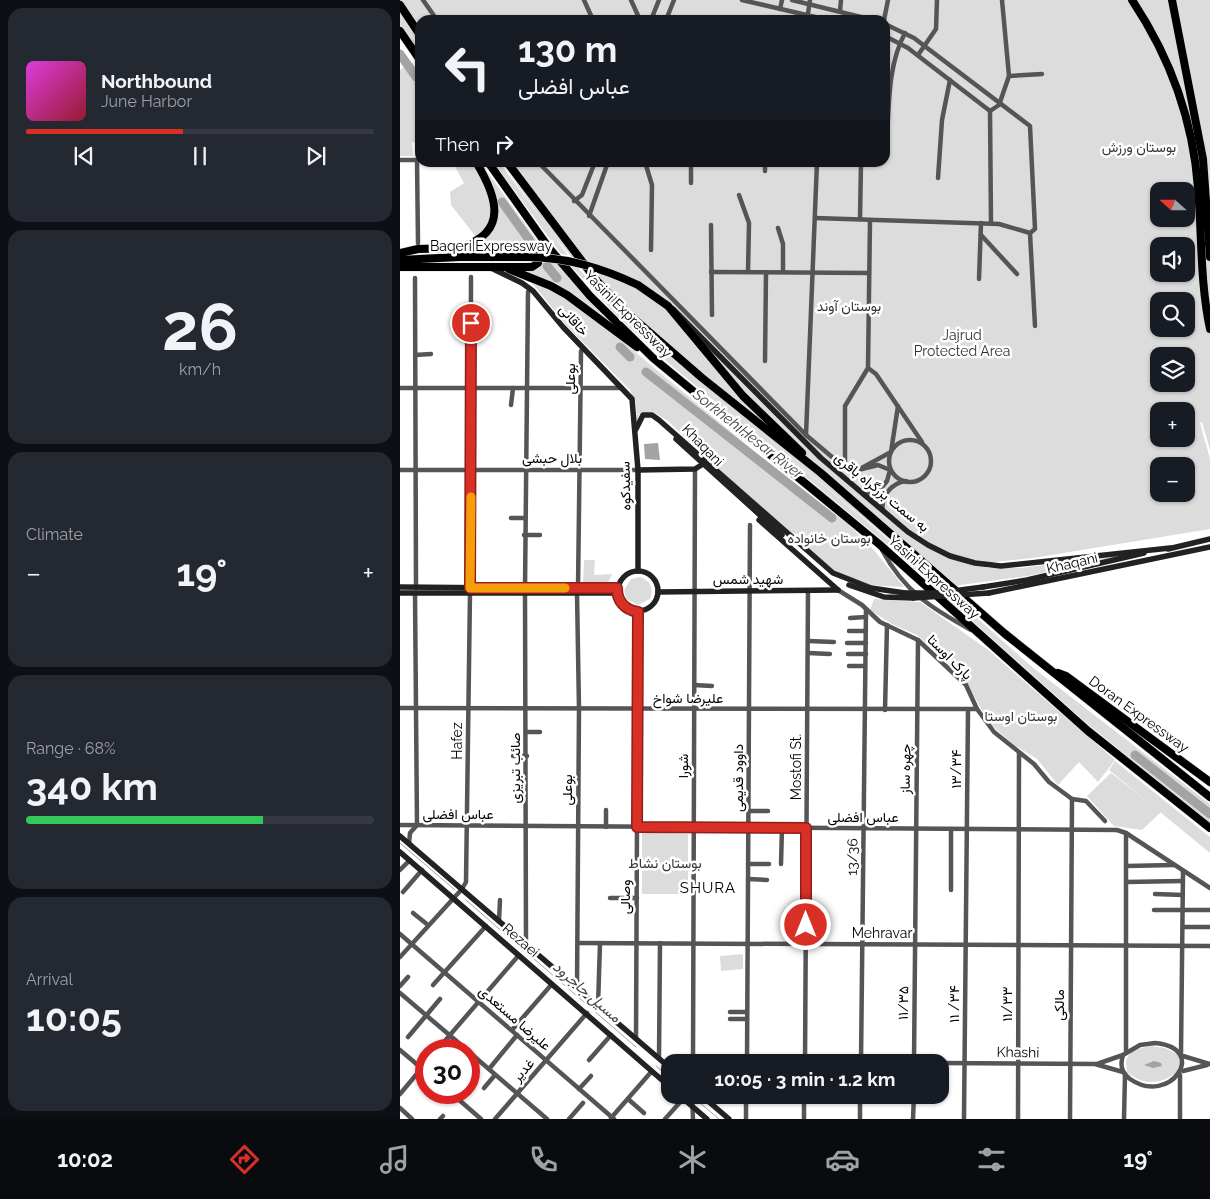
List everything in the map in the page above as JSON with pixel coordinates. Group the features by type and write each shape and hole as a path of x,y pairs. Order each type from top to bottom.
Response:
{"highway":[{"path":"1132,0 1154,36 1184,104 1195,159 1202,276 1210,329"},
{"path":"1172,0 1203,159 1210,257"},
{"path":"400,5 415,28"},
{"path":"400,31 415,53"},
{"path":"457,248 483,235 491,225 495,213 494,195 479,167"},
{"name":"Yasini Expressway","path":"492,167 550,248 590,296 653,358 879,544 1088,731 1210,828"},
{"name":"Yasini Expressway","path":"511,167 597,281 625,311 702,377 821,473 1004,633 1210,797"},
{"path":"400,253 418,249 527,246 536,249 540,255 538,263 532,266 504,268"},
{"name":"Baqeri Expressway","path":"400,260 459,257 558,258 609,271 638,285 668,306 743,396 821,473"},
{"name":"Baqeri Expressway","path":"400,267 487,266 504,268"},
{"path":"504,268 537,280 567,295 653,358"},
{"name":"Doran Expressway","path":"1050,670 1066,676 1210,782"}],"main road":[{"name":"خاقانی","path":"487,266 531,288 568,333 623,388 634,402"},
{"name":"به سمت بزرگراه باقری","path":"668,306 677,311 794,432 863,495 918,540 940,552 962,560 987,565 1027,564 1116,552 1170,548"},
{"name":"سفیدکوه","path":"634,402 638,470 638,571"},
{"path":"636,430 641,418 647,414 659,420 671,431"},
{"name":"Khaqani","path":"671,431 676,439 703,464 831,576 877,595 913,598 989,593 1210,547"},
{"name":"Khaqani","path":"671,431 833,573 871,588 938,593 983,588 1028,580 1210,539"},
{"path":"696,470 703,464 704,468 798,557 830,581 838,590"},
{"name":"بلال حبشی","path":"638,470 696,470"},
{"path":"638,571 650,575 657,585 658,592 654,603 649,608 638,612 626,608 617,591 626,575 638,571"},
{"path":"400,588 416,590 617,591"},
{"path":"400,593 416,590"},
{"name":"شهید شمس","path":"658,592 838,590"},
{"name":"Rezaei","path":"400,836 659,1058"},
{"name":"Rezaei","path":"400,852 661,1079"},
{"path":"689,1104 707,1119"},
{"path":"712,1104 729,1119"}],"street":[{"path":"423,0 434,15"},
{"path":"584,0 591,15"},
{"path":"631,0 638,15"},
{"path":"653,15 660,0"},
{"path":"668,15 674,0"},
{"path":"742,0 798,15"},
{"path":"780,9 782,0"},
{"path":"792,0 810,2 851,15"},
{"path":"840,11 841,0"},
{"path":"885,15 888,0"},
{"path":"918,55 936,30 937,0"},
{"path":"990,111 999,105 1008,76 1002,0"},
{"path":"808,15 810,2"},
{"path":"814,218 981,223 1030,233 1035,230 1032,131 1030,126 999,105 925,46 890,26"},
{"path":"890,87 899,43 905,33"},
{"path":"890,38 918,55 990,111"},
{"path":"1008,76 1042,74"},
{"path":"938,178 942,120 950,80"},
{"path":"990,111 991,224"},
{"path":"400,160 415,160"},
{"path":"417,167 418,243"},
{"path":"543,167 806,435 845,468 858,470 878,465 907,481"},
{"path":"574,201 582,195 593,167"},
{"path":"589,216 606,167"},
{"path":"647,167 652,185 651,250"},
{"path":"691,167 691,183"},
{"path":"806,435 817,167"},
{"path":"860,219 861,167"},
{"path":"739,195 749,224 748,272"},
{"path":"845,468 845,406 868,368 870,220"},
{"path":"979,279 981,223"},
{"path":"711,225 712,315"},
{"path":"778,228 783,244 783,272"},
{"path":"1030,233 1035,326"},
{"path":"981,235 1016,274"},
{"path":"712,272 869,273"},
{"path":"765,361 766,272"},
{"name":"Hafez","path":"462,889 466,882 468,825 471,277"},
{"path":"409,844 410,833 416,825 415,278"},
{"name":"صائب تبریزی","path":"526,944 527,709 524,535 528,388 528,292"},
{"name":"بوعلی","path":"577,987 579,709 577,590 581,470 581,350"},
{"path":"415,355 431,354"},
{"path":"868,368 876,374 930,453 930,467 922,478 893,486 885,495 882,503 884,512"},
{"path":"400,388 623,388"},
{"path":"511,405 513,388"},
{"path":"863,495 873,494 882,488 887,481 898,406"},
{"path":"858,470 891,452 895,446 908,440 914,440 924,446"},
{"name":"بلال حبشی","path":"400,470 638,470"},
{"name":"شورا","path":"693,1054 696,470"},
{"path":"511,518 525,518"},
{"name":"داوود قدیمی","path":"747,1054 750,525"},
{"path":"524,535 540,535"},
{"path":"879,544 893,569 922,600 979,634"},
{"name":"پارک اوستا","path":"838,590 887,625 918,640 966,685 976,709 994,732 1034,764 1049,782 1072,800 1086,801 1104,822"},
{"name":"Mostofi St.","path":"804,1054 808,591"},
{"name":"13/36","path":"861,1054 866,609"},
{"name":"وصالی","path":"636,943 638,612"},
{"path":"850,618 866,617"},
{"path":"885,710 887,625"},
{"path":"849,631 866,631"},
{"name":"چهره ساز","path":"915,945 918,640"},
{"path":"808,641 834,642"},
{"path":"847,643 866,643"},
{"path":"808,653 830,654"},
{"path":"848,654 866,654"},
{"path":"849,666 865,666"},
{"path":"694,685 712,686"},
{"name":"علیرضا شواخ","path":"400,708 976,709"},
{"name":"۱۳/۳۴","path":"966,945 968,710"},
{"path":"527,732 540,732"},
{"name":"۱۱/۳۳","path":"1018,1119 1019,753"},
{"path":"512,756 527,756"},
{"name":"مالکی","path":"1070,1119 1072,800"},
{"path":"606,810 606,827"},
{"path":"749,811 768,811"},
{"name":"عباس افضلی","path":"400,825 1117,830 1126,833 1210,888"},
{"path":"781,864 782,828"},
{"path":"951,829 951,890"},
{"path":"1124,1119 1124,1073 1121,1065 1125,1053 1126,833"},
{"path":"400,870 410,860"},
{"path":"748,864 769,864"},
{"path":"1126,866 1175,865"},
{"path":"403,892 422,870"},
{"path":"1180,1119 1183,871"},
{"path":"748,879 767,880"},
{"path":"1126,882 1183,881"},
{"path":"400,957 462,889"},
{"path":"1155,894 1183,895"},
{"path":"610,898 636,898"},
{"path":"499,921 500,900"},
{"path":"1154,910 1210,910"},
{"path":"413,912 428,925"},
{"path":"434,985 486,926"},
{"path":"1183,927 1210,927"},
{"name":"علیرضا مستعدی","path":"400,934 612,1118"},
{"name":"Mehravar","path":"578,943 1210,946"},
{"path":"598,1006 600,943"},
{"path":"636,943 636,1038"},
{"path":"659,1058 660,944"},
{"name":"۱۱/۳۵","path":"914,1054 915,945"},
{"name":"۱۱ /۳۴","path":"964,1119 966,945"},
{"path":"447,1039 519,955"},
{"path":"400,986 408,977"},
{"path":"512,1030 552,984"},
{"path":"400,993 454,1039"},
{"path":"408,1037 440,999"},
{"path":"730,1012 747,1012"},
{"name":"غدیر","path":"495,1119 587,1013"},
{"path":"730,1019 747,1019"},
{"path":"489,1069 517,1035"},
{"path":"589,1060 611,1035"},
{"path":"1125,1053 1140,1045 1155,1043 1172,1047 1182,1054 1209,1064"},
{"path":"400,1050 415,1062"},
{"name":"Khashi","path":"1095,1064 1125,1053"},
{"path":"480,1061 547,1119"},
{"name":"Khashi","path":"949,1063 1095,1064 1124,1073"},
{"path":"1124,1073 1135,1082 1150,1086 1167,1084 1181,1073 1209,1064"},
{"path":"612,1118 652,1071"},
{"path":"484,1088 495,1075"},
{"path":"579,1089 591,1076"},
{"path":"400,1094 415,1079"},
{"path":"628,1099 644,1113"},
{"path":"569,1119 583,1103"},
{"path":"464,1104 481,1119"},
{"path":"665,1119 676,1104"},
{"path":"746,1104 746,1119"},
{"path":"804,1104 804,1119"},
{"path":"860,1104 860,1119"},
{"path":"913,1119 914,1104"},
{"path":"692,1107 693,1119"},
{"path":"400,1108 412,1119"}],"green space":[{"name":"Jajrud Protected Area","path":"400,0 1210,0 1210,450 1202,422 1200,423 1210,459 1210,529 1033,558 994,562 986,568 1022,568 1136,552 1028,576 960,585 952,591 763,435 895,545 1032,667 1210,804 1210,823 1084,721 883,541 672,366 620,319 571,266 578,268 610,303 549,230 505,167 890,167 890,15 415,15 415,40 409,32 415,41 415,47 400,25"},
{"path":"412,62 415,67 415,142 412,142 413,156 400,156 400,70"},
{"path":"455,167 476,167 489,192 492,209 490,218 477,238 451,205 450,192 464,183"},
{"path":"479,167 484,167 546,253 539,252 538,249 474,244 496,219"},
{"path":"497,167 503,167 568,255 561,254"},
{"path":"541,263 556,263 617,331 591,309 513,269"},
{"name":"بوستان خانواده","path":"505,271 529,279 564,296 610,331 765,460 848,524 873,549 904,587 868,585 836,572 715,466 667,420 653,412 639,414 637,423 636,404 630,390 566,325 532,283"},
{"path":"584,560 595,560 594,575 612,574 607,585 583,585"},
{"path":"640,577 649,583 652,592 650,599 638,605 626,599 624,590 631,579"},
{"name":"بوستان اوستا","path":"874,599 920,602 987,649 1115,760 1098,782 1079,762 1058,785 1037,759 1013,744 989,723 963,676 917,635 892,624 870,610"},
{"path":"1115,761 1210,837 1210,853 1109,770"},
{"path":"1111,773 1161,812 1142,830 1114,826 1087,796"},
{"name":"بوستان نشاط","path":"642,832 688,834 688,894 642,894"},
{"path":"743,954 743,969 721,971 720,956"},
{"path":"1152,1046 1165,1048 1177,1054 1182,1067 1176,1073 1156,1082 1141,1080 1127,1072 1126,1061 1130,1054 1136,1050"}],"shaded area":[{"path":"658,443 660,460 645,459 644,444"},
{"path":"1154,1061 1161,1063 1162,1066 1153,1068 1144,1065"}],"waterway":[{"name":"Sorkheh Hesar River","path":"400,54 415,76"},
{"name":"Sorkheh Hesar River","path":"502,202 530,241"},
{"name":"Sorkheh Hesar River","path":"547,266 557,278"},
{"name":"Sorkheh Hesar River","path":"620,347 630,357"},
{"name":"Sorkheh Hesar River","path":"646,372 832,518"},
{"name":"Sorkheh Hesar River","path":"1135,755 1210,814"},
{"name":"مسیل جاجرود","path":"400,843 455,890"},
{"name":"مسیل جاجرود","path":"466,900 522,949"},
{"name":"مسیل جاجرود","path":"526,952 636,1047"},
{"name":"مسیل جاجرود","path":"656,1066 661,1070"},
{"name":"مسیل جاجرود","path":"701,1104 719,1119"}],"slow traffic":[{"path":"471,497 470,588 565,588"}],"district":[{"name":"SHURA","path":"708,888"}],"route":[{"path":"471,323 470,588 617,588 621,603 626,608 638,612 637,827 806,828 806,925"}],"park label":[{"name":"بوستان ورزش","path":"1139,147"},
{"name":"بوستان آوند","path":"849,306"}]}
